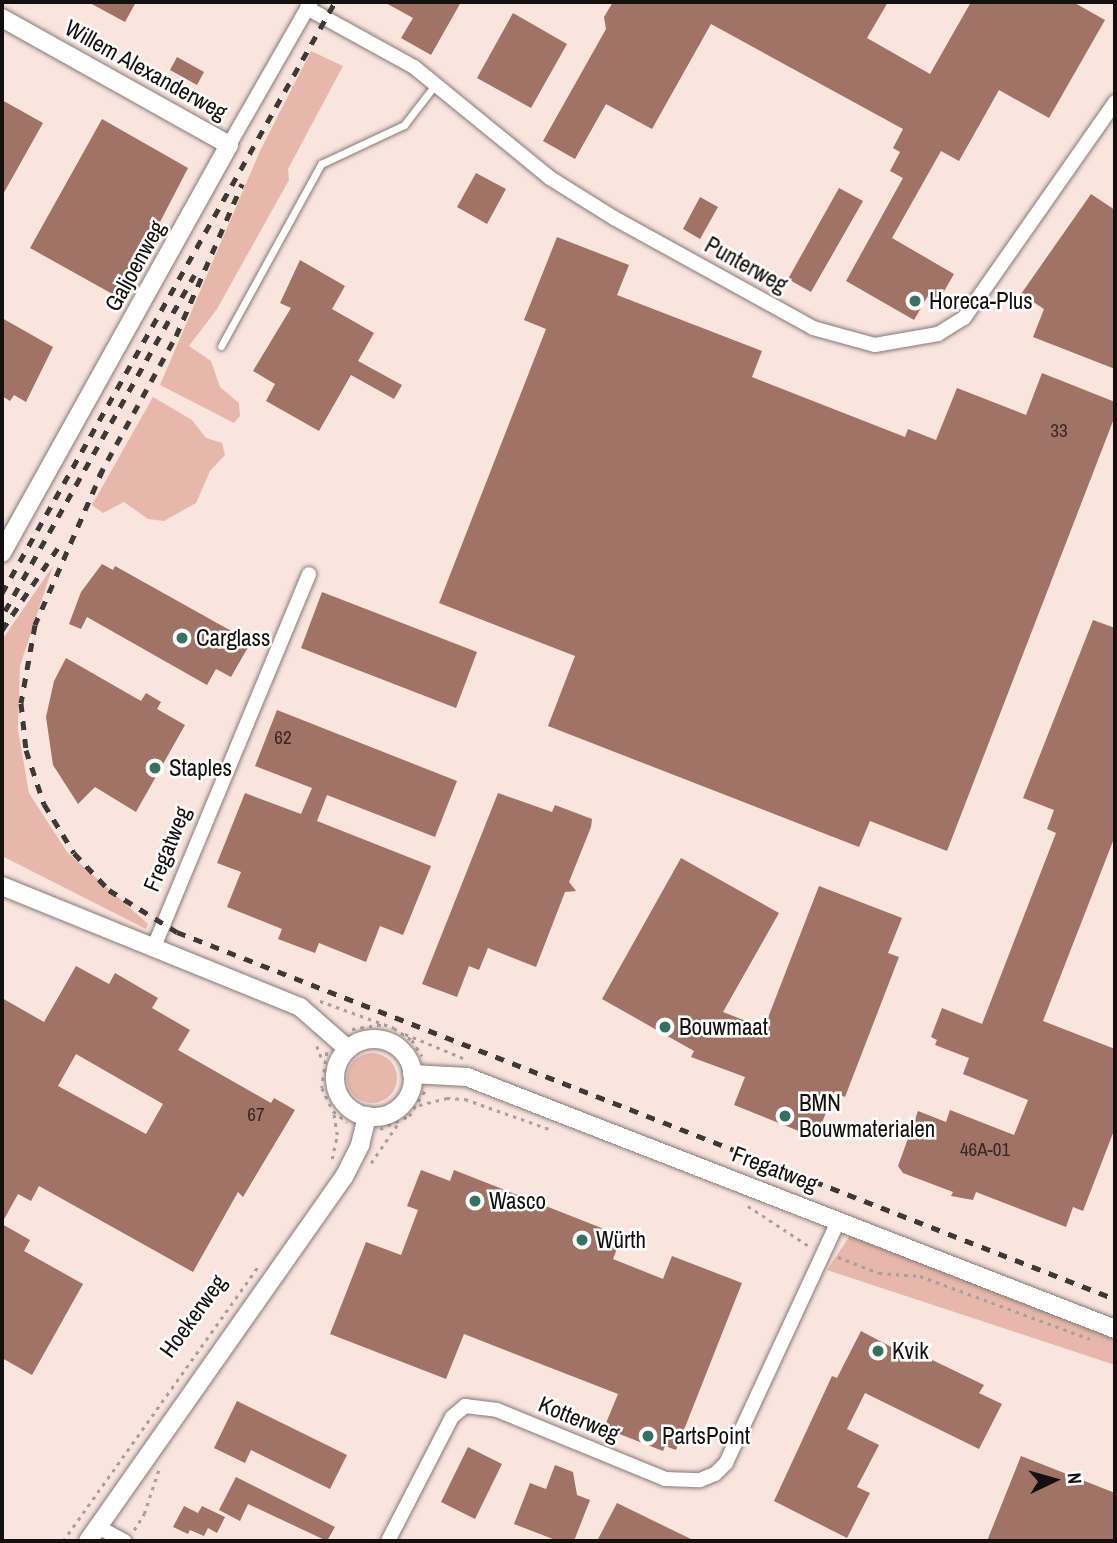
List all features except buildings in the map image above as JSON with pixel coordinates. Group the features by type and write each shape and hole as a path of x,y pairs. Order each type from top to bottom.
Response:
{"street":[{"name":"Punterweg","path":"309,5 414,66 550,178 614,218 813,328 875,345 938,334 964,318 1115,102"},
{"name":"Galjoenweg","path":"2,553 309,5"},
{"name":"Willem Alexanderweg","path":"2,18 229,145"},
{"name":"Fregatweg","path":"153,949 309,574"},
{"path":"2,886 300,1007 343,1043 388,1042 402,1051 419,1074 400,1107 365,1123 346,1105 335,1085 343,1043"},
{"name":"Fregatweg","path":"419,1074 467,1077 1115,1329"},
{"name":"Hoekerweg","path":"93,1534 344,1177 365,1123"},
{"name":"Kotterweg","path":"388,1541 452,1418 465,1406 497,1410 665,1479 700,1480 715,1474 726,1463 839,1220"},
{"path":"93,1534 128,1537"}],"lane":[{"path":"221,346 321,164 404,125 436,85"}],"path":[{"path":"331,1166 337,1135 333,1111 321,1075 329,1049 371,1024 405,1034 473,1062"},
{"path":"405,1034 418,1047 419,1105"},
{"path":"333,1111 365,1123 397,1124 419,1105 447,1098 465,1099 556,1131"},
{"name":"Fregatweg","path":"740,1203 798,1242 879,1273 920,1276 1098,1342"},
{"name":"Hoekerweg","path":"63,1541 267,1254"},
{"path":"128,1537 144,1514 160,1473 158,1445"}],"shaded area":[{"path":"2,2 1115,2 1115,1541 2,1541"},
{"path":"311,51 343,66 288,169 289,180 217,309 189,346 211,361 220,387 239,403 240,416 234,423 160,385 260,151"},
{"path":"153,397 192,420 206,438 222,443 225,455 210,471 196,503 164,521 148,519 124,502 103,513 92,505"},
{"path":"53,566 20,666 18,730 29,793 67,852 148,924 146,929 2,856 2,640"},
{"path":"372,1053 390,1060 397,1078 390,1096 372,1103 354,1096 347,1078 354,1060"},
{"path":"851,1234 1115,1337 1115,1365 827,1270"}],"railway":[{"path":"2,593 335,2"},
{"path":"99,476 176,336 242,184"},
{"path":"5,611 194,275"},
{"path":"103,469 35,625 21,703 26,750 44,804 74,853 109,890 177,932 1115,1299"},
{"path":"2,630 59,546"}],"place":[{"name":"Horeca-Plus","path":"915,301"},
{"name":"Carglass","path":"182,638"},
{"name":"Staples","path":"155,768"},
{"name":"Bouwmaat","path":"665,1027"},
{"name":"BMN Bouwmaterialen","path":"785,1116"},
{"name":"Wasco","path":"475,1201"},
{"name":"Würth","path":"582,1240"},
{"name":"Kvik","path":"878,1351"},
{"name":"PartsPoint","path":"648,1436"}]}
